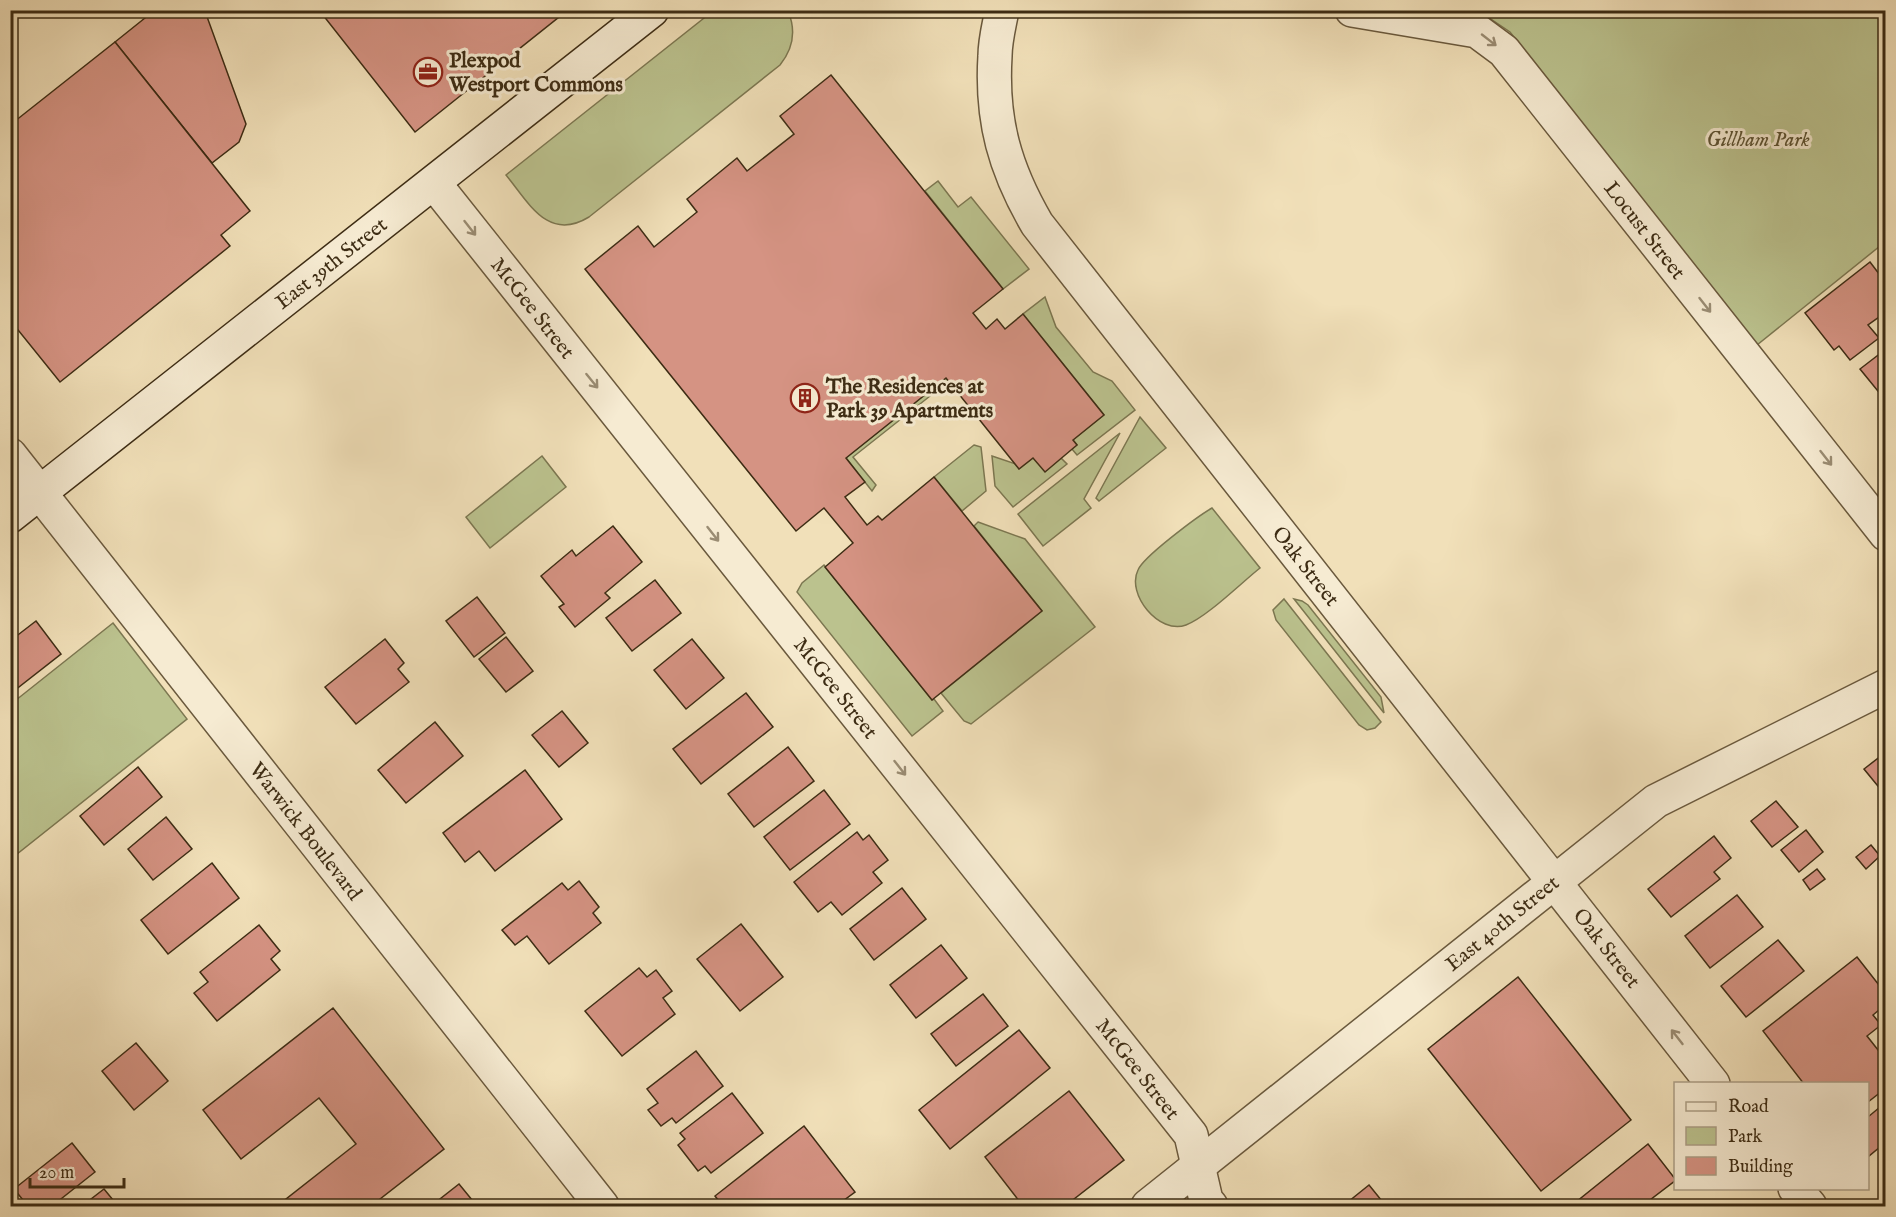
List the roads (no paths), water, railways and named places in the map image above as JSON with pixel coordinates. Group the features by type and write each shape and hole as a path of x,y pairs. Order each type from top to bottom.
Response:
{"street":[{"name":"East 39th Street","path":"10,516 652,10"},
{"name":"Oak Street","path":"1002,10 995,54 994,90 997,124 1011,175 1037,224 1712,1082"},
{"name":"Locust Street","path":"1352,10 1477,31 1504,51 1886,534"},
{"name":"McGee Street","path":"434,183 1191,1135 1206,1200 1211,1206"},
{"name":"Warwick Boulevard","path":"10,455 602,1206"},
{"name":"East 40th Street","path":"1148,1206 1656,801 1886,687"},
{"path":"1797,1190 1809,1206"}],"place":[{"name":"Plexpod Westport Commons","path":"428,72"},
{"name":"The Residences at Park 39 Apartments","path":"805,398"}],"park label":[{"name":"Gillham Park","path":"1758,139"}]}
